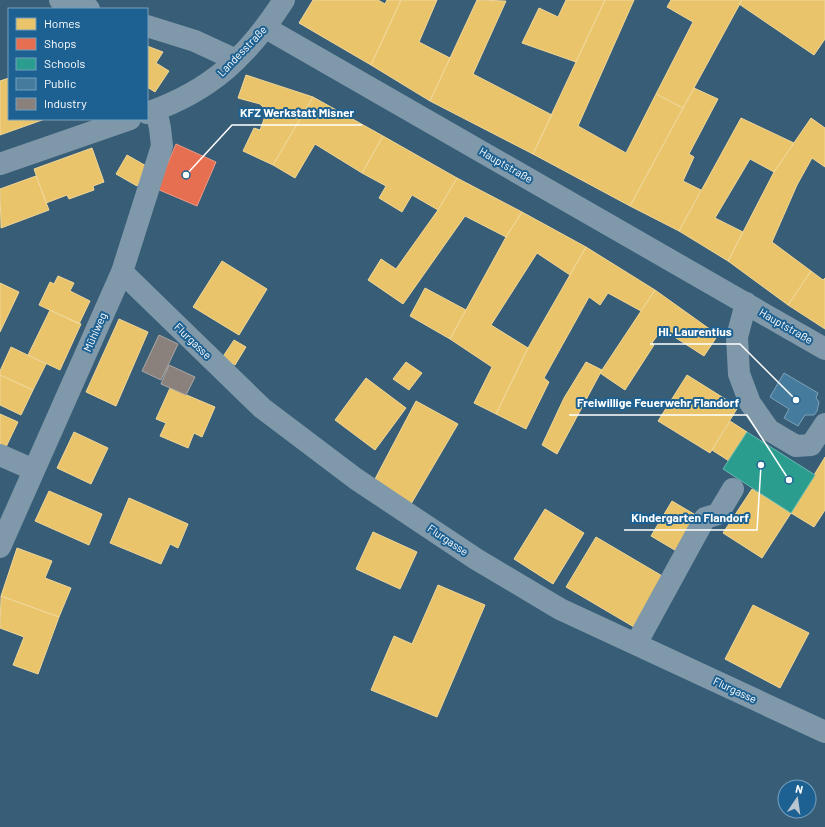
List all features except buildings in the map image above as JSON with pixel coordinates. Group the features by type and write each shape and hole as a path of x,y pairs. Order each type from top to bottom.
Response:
{"main road":[{"name":"Landesstraße","path":"151,111 188,96 218,78 266,28 284,0"},
{"path":"0,164 127,120"}],"street":[{"path":"60,0 86,8"},
{"path":"148,26 195,41 236,60"},
{"name":"Hauptstraße","path":"266,28 825,348"},
{"name":"Mühlweg","path":"0,547 122,272 162,146 160,128 151,111"},
{"name":"Flurgasse","path":"122,272 262,408 356,479 476,559 560,609 825,732"},
{"name":"Hauptstraße","path":"746,303 737,337 739,374 750,403 769,430 796,446 812,445 825,424"},
{"path":"0,455 34,470"},
{"path":"636,644 705,518 718,514 733,489"}],"place":[{"name":"KFZ Werkstatt Misner","path":"186,175"},
{"name":"Hl. Laurentius","path":"796,400"},
{"name":"Kindergarten Flandorf","path":"761,465"},
{"name":"Freiwillige Feuerwehr Flandorf","path":"789,480"}]}
